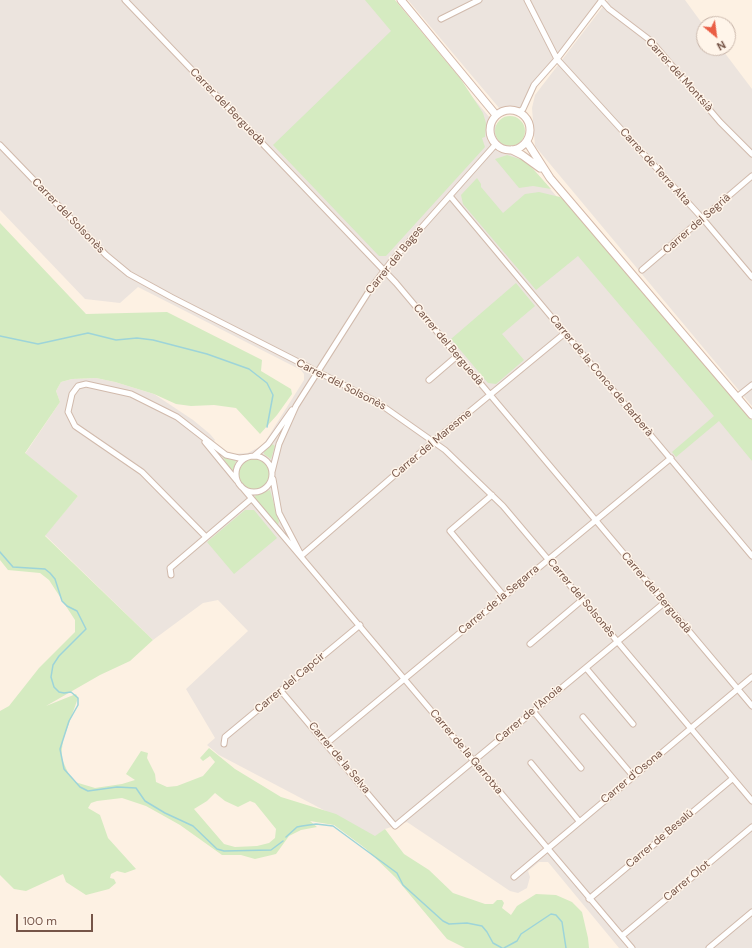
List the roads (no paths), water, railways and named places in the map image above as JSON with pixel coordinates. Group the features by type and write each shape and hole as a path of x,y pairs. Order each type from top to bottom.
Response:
{"street":[{"name":"Carrer del Berguedà","path":"125,0 384,270 752,706"},
{"path":"401,0 496,115"},
{"path":"441,18 479,0"},
{"name":"Carrer de Terra Alta","path":"527,0 557,59 703,220 752,277"},
{"path":"519,112 523,109 534,84 557,59 602,0"},
{"name":"Carrer del Montsià","path":"602,0 651,41 720,122 752,154"},
{"path":"507,110 519,112 524,115 530,125 530,131 526,142 517,149 505,150 495,144 490,132 490,126 496,115 507,110"},
{"path":"526,142 544,171 752,415"},
{"name":"Carrer del Bages","path":"251,457 268,444 296,406 384,270 495,144"},
{"name":"Carrer del Solsonès","path":"0,145 101,250 129,274 170,297 377,402 434,441 469,471 548,559 752,801"},
{"path":"511,150 522,155 544,171"},
{"name":"Carrer del Segrià","path":"642,270 703,220 752,176"},
{"name":"Carrer de la Conca de Barberà","path":"450,196 752,556"},
{"name":"Carrer del Maresme","path":"301,556 434,441 565,334"},
{"path":"429,380 457,356"},
{"name":"Carrer de la Garrotxa","path":"206,538 142,472 75,426 69,417 68,408 74,390 78,386 90,384 131,394 177,416 226,455 239,458 251,457"},
{"path":"737,398 752,385"},
{"name":"Carrer del Bages","path":"272,474 279,444 296,406"},
{"name":"Carrer de la Garrotxa","path":"201,434 211,450 292,548 301,556 404,680 474,761 546,849 632,948"},
{"path":"251,457 266,460 272,474 268,485 260,491 250,491 240,484 237,478 238,468 244,460 251,457"},
{"name":"Carrer de la Segarra","path":"327,743 671,458"},
{"name":"Carrer de la Garrotxa","path":"272,474 279,514 301,556"},
{"path":"492,495 450,531 504,596"},
{"path":"171,575 170,568 251,499"},
{"path":"530,644 582,600"},
{"name":"Carrer de l'Anoia","path":"395,826 664,603"},
{"name":"Carrer del Capcir","path":"224,744 225,737 360,626"},
{"path":"586,668 633,724"},
{"name":"Carrer d'Osona","path":"514,877 752,677"},
{"name":"Carrer de la Selva","path":"281,691 327,743 395,826"},
{"path":"533,711 580,768"},
{"path":"583,718 633,776"},
{"path":"531,763 579,821"},
{"name":"Carrer de Besalú","path":"589,899 732,779"},
{"name":"Carrer Olot","path":"622,936 752,827"},
{"path":"709,948 752,912"}],"waterway":[{"path":"0,336 38,344 88,333 116,340 137,338 153,340 207,354 249,369 267,383 273,395 267,427"},
{"path":"0,552 13,567 45,569 50,573 55,579 62,601 67,606 77,611 86,629 59,656 53,665 51,677 54,687 59,692 71,692 78,698 78,705 69,721 60,749 64,769 80,787 88,791 117,787 136,788 145,801 165,813 193,826 217,849 224,851 271,850 283,841"},
{"path":"286,837 297,827 316,824 333,826 397,873 403,885 443,921 449,924 467,923 482,926 493,943 502,948"},
{"path":"504,948 517,941 521,934 551,914 556,915 562,922 566,948"}]}
